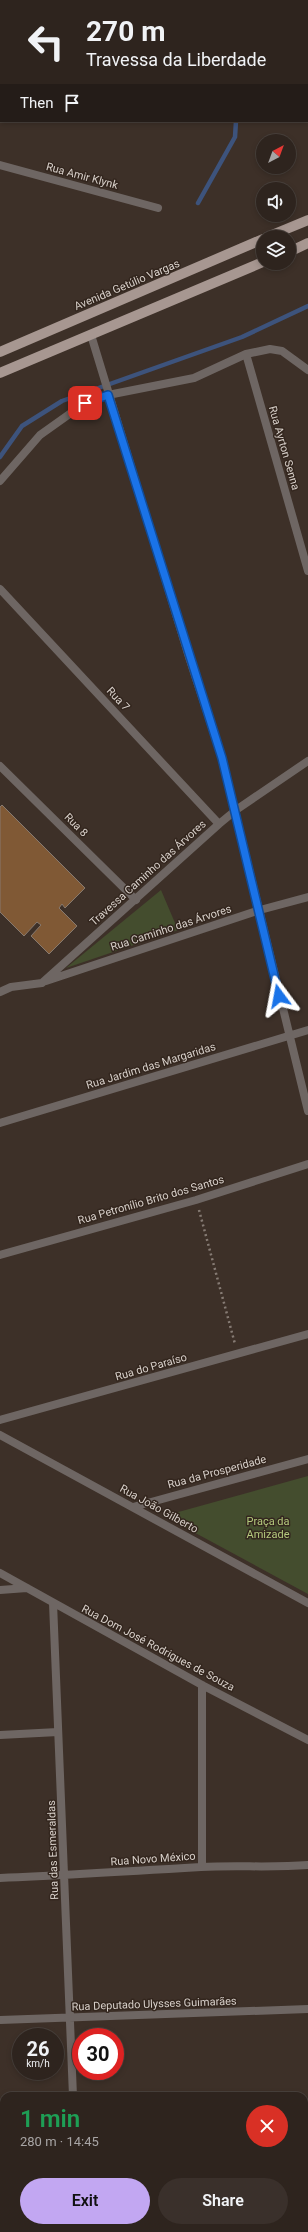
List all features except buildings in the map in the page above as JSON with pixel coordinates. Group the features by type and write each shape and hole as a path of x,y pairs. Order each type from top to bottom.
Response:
{"main road":[{"path":"284,230 308,220"},
{"name":"Avenida Getúlio Vargas","path":"0,352 256,242"},
{"path":"296,249 308,244"},
{"path":"0,373 256,265"}],"street":[{"name":"Rua Amir Klynk","path":"0,166 158,208"},
{"path":"91,335 108,395 222,758 236,810 308,1111"},
{"path":"0,481 40,435 85,403 108,395 194,378 246,354 270,349 282,351 291,356 308,370"},
{"name":"Rua Ayrton Senna","path":"246,354 308,571"},
{"name":"Rua 7","path":"0,589 219,824"},
{"name":"Travessa Caminho das Árvores","path":"42,983 219,824 236,810 308,761"},
{"name":"Rua 8","path":"0,766 136,900"},
{"name":"Rua Caminho das Árvores","path":"42,983 260,910 308,897"},
{"path":"0,992 11,987 42,983"},
{"name":"Rua Jardim das Margaridas","path":"0,1123 308,1030"},
{"name":"Rua Petronílio Brito dos Santos","path":"0,1255 196,1200 308,1164"},
{"name":"Rua do Paraíso","path":"0,1420 308,1334"},
{"name":"Rua João Gilberto","path":"0,1435 308,1603"},
{"name":"Rua da Prosperidade","path":"133,1507 308,1459"},
{"name":"Rua Dom José Rodrigues de Souza","path":"0,1573 202,1685 308,1740"},
{"path":"0,1590 27,1588"},
{"name":"Rua das Esmeraldas","path":"53,1603 74,2092"},
{"path":"202,1685 202,1867"},
{"path":"0,1735 58,1732"},
{"name":"Rua Novo México","path":"0,1878 202,1867 279,1867 308,1865"},
{"name":"Rua Deputado Ulysses Guimarães","path":"0,2020 71,2019 308,2009"}],"path":[{"path":"196,1200 238,1354"}],"green space":[{"path":"161,890 178,930 66,968"},
{"name":"Praça da Amizade","path":"308,1476 308,1594 164,1516"}],"waterway":[{"path":"198,203 235,137 236,122"},
{"path":"0,457 22,426 62,401 242,337 308,306"}],"route":[{"path":"85,403 108,395 142,500 189,657 222,758 253,879 279,996"}]}
